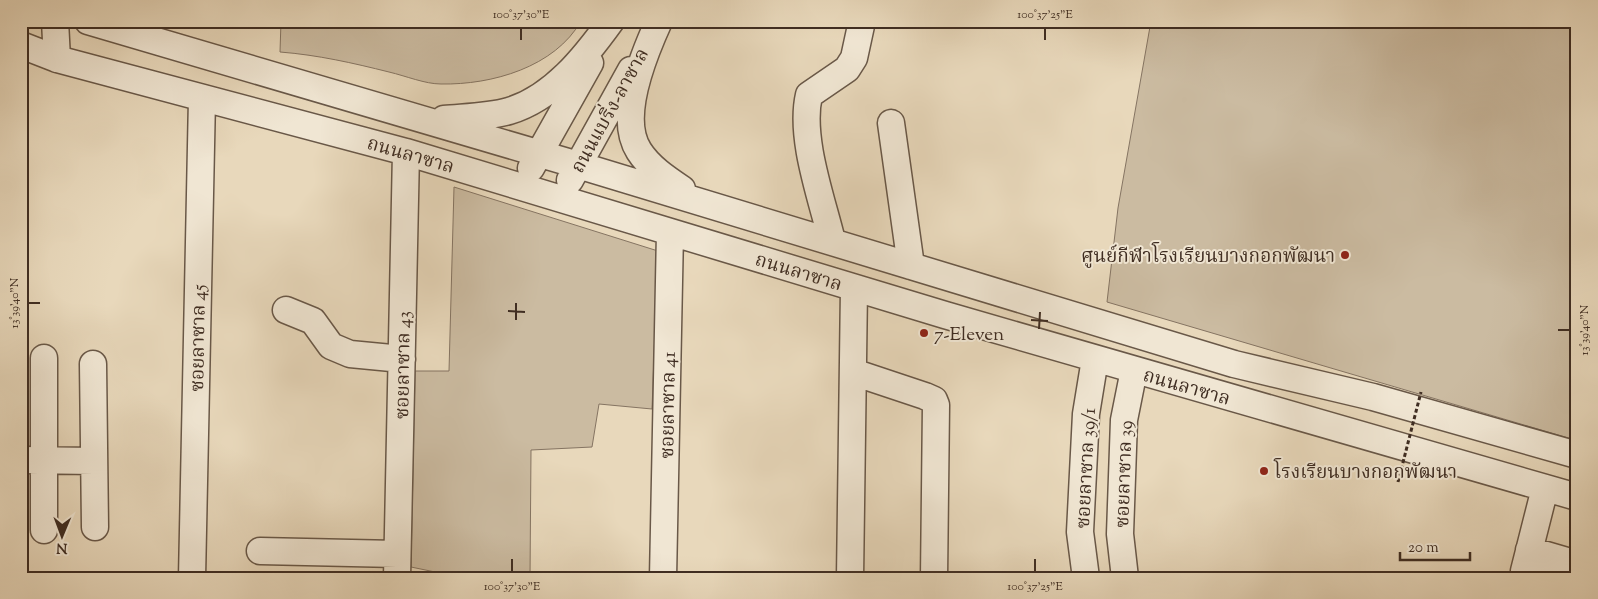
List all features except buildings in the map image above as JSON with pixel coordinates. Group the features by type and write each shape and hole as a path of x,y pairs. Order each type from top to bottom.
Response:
{"street":[{"path":"55,21 57,59"},
{"name":"ถนนลาซาล","path":"88,21 578,164 1234,364 1373,397 1577,455"},
{"path":"394,110 443,119 509,111 539,98 588,53 612,21"},
{"path":"521,187 612,21"},
{"path":"659,21 645,52 631,110 631,133 639,151 661,175 690,194 727,210"},
{"name":"ถนนแบริ่ง-ลาซาล","path":"560,199 659,21"},
{"path":"832,241 811,153 806,107 809,95 847,69 854,58 862,21"},
{"name":"ถนนลาซาล","path":"21,45 57,59 173,88 202,98 406,152 854,288 1225,397 1577,497"},
{"path":"173,88 181,48"},
{"name":"ซอยลาซาล 45","path":"192,578 202,98"},
{"path":"891,123 911,266"},
{"name":"ซอยลาซาล 43","path":"397,566 406,152"},
{"name":"ซอยลาซาล 41","path":"663,578 670,232"},
{"path":"850,578 854,288"},
{"path":"286,310 313,321 332,346 350,354 402,359"},
{"path":"44,358 32,461 44,530"},
{"name":"ซอยลาซาล 39/1","path":"1086,578 1080,532 1086,414 1095,359"},
{"path":"93,364 95,527"},
{"path":"1225,397 1234,364"},
{"name":"ซอยลาซาล 39","path":"1125,578 1120,534 1124,420 1134,370"},
{"path":"853,372 934,400 936,406 934,578"},
{"path":"32,461 94,460"},
{"path":"1545,488 1524,571 1550,578"},
{"path":"1529,550 1577,564"},
{"path":"260,551 397,566"}],"path":[{"path":"1398,482 1421,392"}],"shaded area":[{"path":"281,21 581,21 570,37 555,50 539,61 520,70 501,77 481,81 435,84 335,60 280,52"},
{"name":"ศูนย์กีฬาโรงเรียนบางกอกพัฒนา","path":"1151,21 1577,21 1577,431 1575,440 1107,302 1118,208"},
{"path":"454,187 658,251 652,409 599,404 592,447 531,450 530,578 464,578 411,567 415,371 449,371"}],"place":[{"name":"ศูนย์กีฬาโรงเรียนบางกอกพัฒนา","path":"1345,255"},
{"name":"7-Eleven","path":"924,333"},
{"name":"โรงเรียนบางกอกพัฒนา","path":"1264,471"}]}
